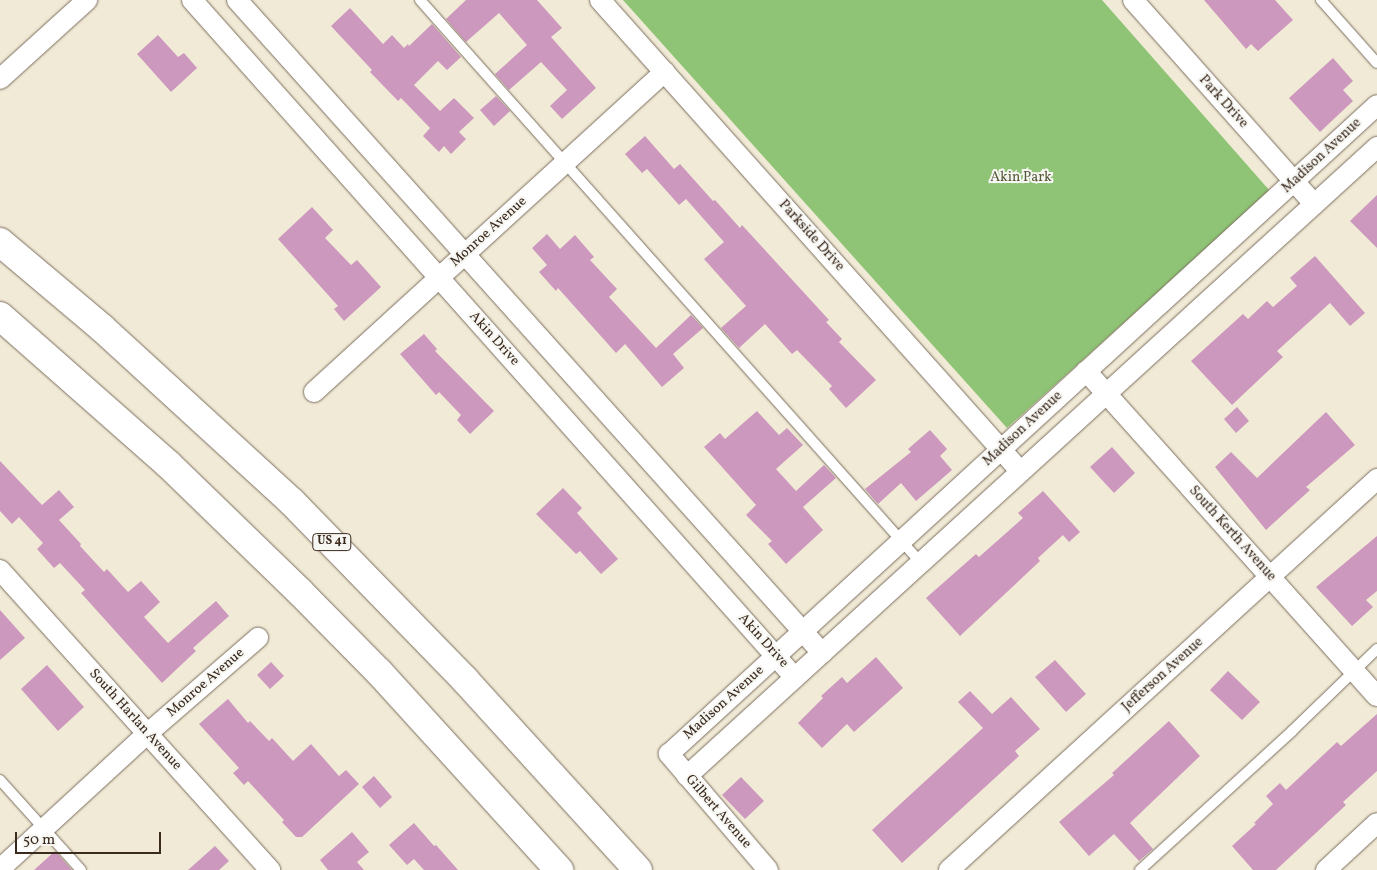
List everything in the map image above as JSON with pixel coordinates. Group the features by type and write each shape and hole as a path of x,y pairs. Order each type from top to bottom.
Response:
{"highway":[{"name":"US 41","path":"0,242 102,328 292,502 465,680 638,870"},
{"path":"0,316 169,465 300,592 379,672 559,870"}],"street":[{"path":"0,79 87,0"},
{"name":"Akin Drive","path":"192,0 795,678"},
{"path":"237,0 822,654"},
{"name":"Parkside Drive","path":"600,0 1021,472"},
{"name":"Park Drive","path":"1133,0 1314,204"},
{"name":"Monroe Avenue","path":"314,392 665,72"},
{"name":"Madison Avenue","path":"669,754 1377,105"},
{"name":"Madison Avenue","path":"687,776 1377,147"},
{"name":"South Kerth Avenue","path":"1086,372 1377,696"},
{"name":"Jefferson Avenue","path":"949,870 1377,479"},
{"name":"South Harlan Avenue","path":"0,570 270,870"},
{"name":"Monroe Avenue","path":"0,869 147,734 258,638"},
{"name":"Gilbert Avenue","path":"669,754 768,870"},
{"path":"1326,870 1377,823"}],"lane":[{"path":"420,0 921,563"},
{"path":"1321,0 1377,63"},
{"path":"1140,870 1292,731 1377,649"},
{"path":"0,780 81,870"}],"green space":[{"name":"Akin Park","path":"623,0 1102,0 1270,191 1007,428"}],"building":[{"path":"466,0 537,0 562,28 551,37 596,88 562,119 550,106 567,90 541,62 509,90 495,74 527,45 499,13 466,42 446,19"},
{"path":"1204,0 1275,0 1293,20 1258,51 1251,44 1246,49"},
{"path":"350,8 383,44 392,35 404,48 408,44 409,46 432,24 461,57 447,70 438,61 414,85 440,111 454,98 474,118 459,132 466,139 451,154 444,146 439,152 423,136 430,128 401,98 398,101 370,72 372,70 331,26"},
{"path":"158,35 178,57 184,53 197,68 171,92 137,54"},
{"path":"1333,58 1353,81 1343,90 1353,101 1320,132 1289,98"},
{"path":"496,96 510,111 494,126 480,110"},
{"path":"645,136 674,169 680,164 740,228 742,225 829,320 826,322 842,339 839,342 876,380 846,408 829,389 832,386 797,350 792,354 765,324 739,348 721,328 746,306 704,259 724,242 686,199 679,205 647,169 642,173 625,154"},
{"path":"1377,195 1377,248 1350,221"},
{"path":"312,207 333,230 325,238 351,265 357,260 381,287 344,321 334,309 338,306 278,239"},
{"path":"547,234 560,249 575,235 594,257 590,260 617,289 609,297 656,348 691,315 703,328 673,354 684,368 662,387 625,344 616,353 558,288 556,291 539,272 547,265 532,248"},
{"path":"1315,256 1365,313 1350,326 1330,303 1277,351 1283,357 1232,405 1191,361 1243,314 1248,319 1267,301 1273,307 1297,286 1290,278"},
{"path":"424,334 437,349 435,351 494,411 470,434 457,420 461,415 439,392 436,395 400,354"},
{"path":"1237,407 1249,421 1236,433 1224,419"},
{"path":"757,411 779,435 787,428 803,445 776,469 796,491 824,465 836,478 803,507 823,530 786,564 768,544 772,541 746,515 756,505 704,447 720,433 725,439"},
{"path":"1326,412 1355,445 1306,487 1310,490 1266,530 1215,467 1231,452 1257,478"},
{"path":"930,430 947,449 940,456 952,470 916,501 901,483 878,504 865,489 911,452 908,449"},
{"path":"1112,447 1135,473 1114,493 1090,467"},
{"path":"0,461 42,505 59,490 74,507 59,520 104,572 107,569 128,592 141,581 160,602 144,617 168,643 216,601 229,616 193,648 196,651 162,683 81,593 85,590 60,563 54,568 37,549 43,543 19,517 12,524 0,511"},
{"path":"563,488 582,508 577,513 618,559 601,574 580,551 576,554 536,514"},
{"path":"1043,491 1080,532 1069,542 1063,535 1038,558 1040,561 960,636 926,598 976,554 979,557 1023,518 1018,513"},
{"path":"1377,536 1377,591 1366,600 1373,607 1352,626 1316,587"},
{"path":"0,610 25,638 0,660"},
{"path":"876,657 903,688 854,732 847,724 822,748 798,723 823,698 821,696 842,677 847,683"},
{"path":"1055,660 1086,694 1066,712 1035,677"},
{"path":"271,662 284,676 270,689 257,675"},
{"path":"47,665 84,707 58,731 21,689"},
{"path":"1228,671 1260,702 1242,720 1210,690"},
{"path":"970,691 992,714 1011,697 1040,729 1015,751 1019,756 902,863 872,830 983,728 958,702"},
{"path":"228,699 248,723 250,721 269,741 272,738 293,761 311,744 339,776 346,770 359,784 302,837 296,837 282,822 284,820 248,781 244,785 233,773 239,768 199,724"},
{"path":"1377,714 1377,771 1343,802 1346,805 1276,870 1253,870 1232,846 1256,824 1254,823 1273,804 1266,796 1280,783 1286,790 1337,742 1341,746"},
{"path":"1169,721 1200,756 1130,823 1153,849 1139,861 1114,834 1089,856 1059,822 1114,775 1112,773"},
{"path":"374,776 392,797 380,808 362,787"},
{"path":"741,777 764,801 745,819 722,795"},
{"path":"414,823 458,870 424,870 414,859 407,865 389,845"},
{"path":"352,832 369,852 357,862 364,870 328,870 320,860"},
{"path":"215,846 229,861 219,870 188,870"},
{"path":"55,851 72,870 34,870"}]}
